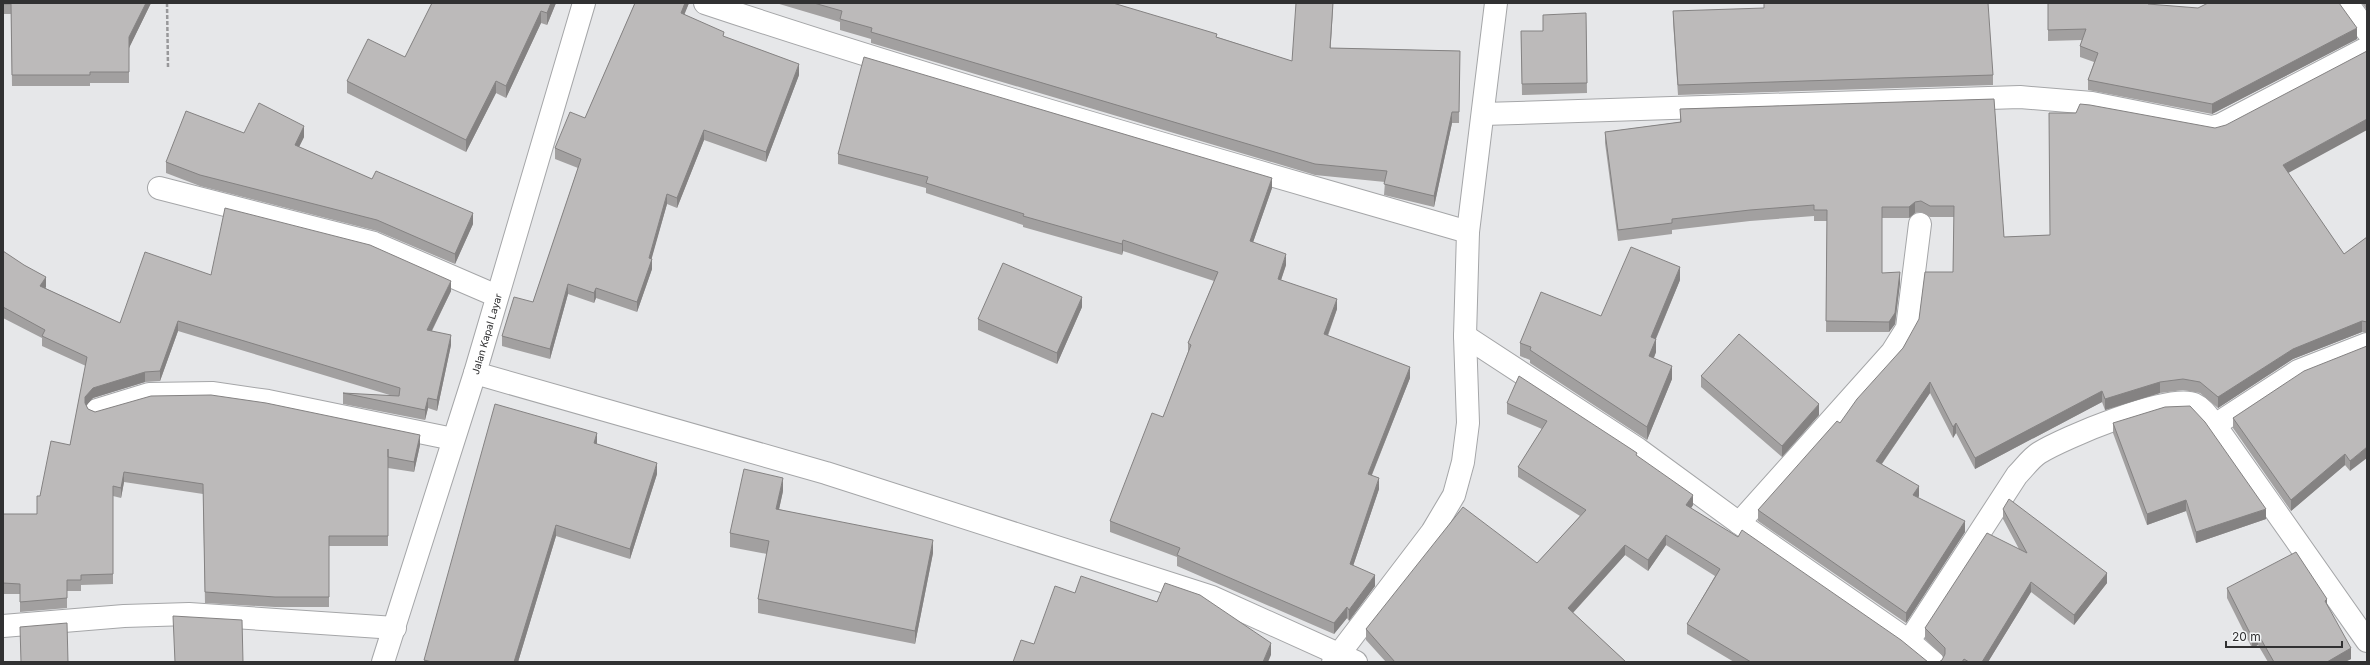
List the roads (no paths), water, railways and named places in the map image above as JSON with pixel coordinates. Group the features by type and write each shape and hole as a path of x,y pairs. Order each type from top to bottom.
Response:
{"street":[{"name":"Jalan Kapal Layar","path":"383,662 475,373 584,3"},
{"path":"705,3 802,36 1037,107 1468,232"},
{"path":"475,373 826,473 1204,595 1343,659 1432,532 1454,495 1463,462 1468,423 1465,336 1468,232 1496,3"},
{"path":"2347,3 2367,31"},
{"path":"1483,114 2020,97 2092,103 2212,127 2220,125 2367,48"},
{"path":"158,188 374,243 497,296"},
{"path":"1740,523 1902,339 1907,328 1920,224"},
{"path":"1465,336 1638,449 1740,523 1909,641 1934,662"},
{"path":"2215,425 2298,371 2367,344"},
{"path":"97,410 149,394 212,393 268,401 453,439"},
{"path":"1909,641 2017,475 2037,454 2065,439 2103,425 2162,405 2179,402 2193,404 2198,407 2215,425 2367,641"},
{"path":"3,626 124,616 189,614 395,628"}]}
